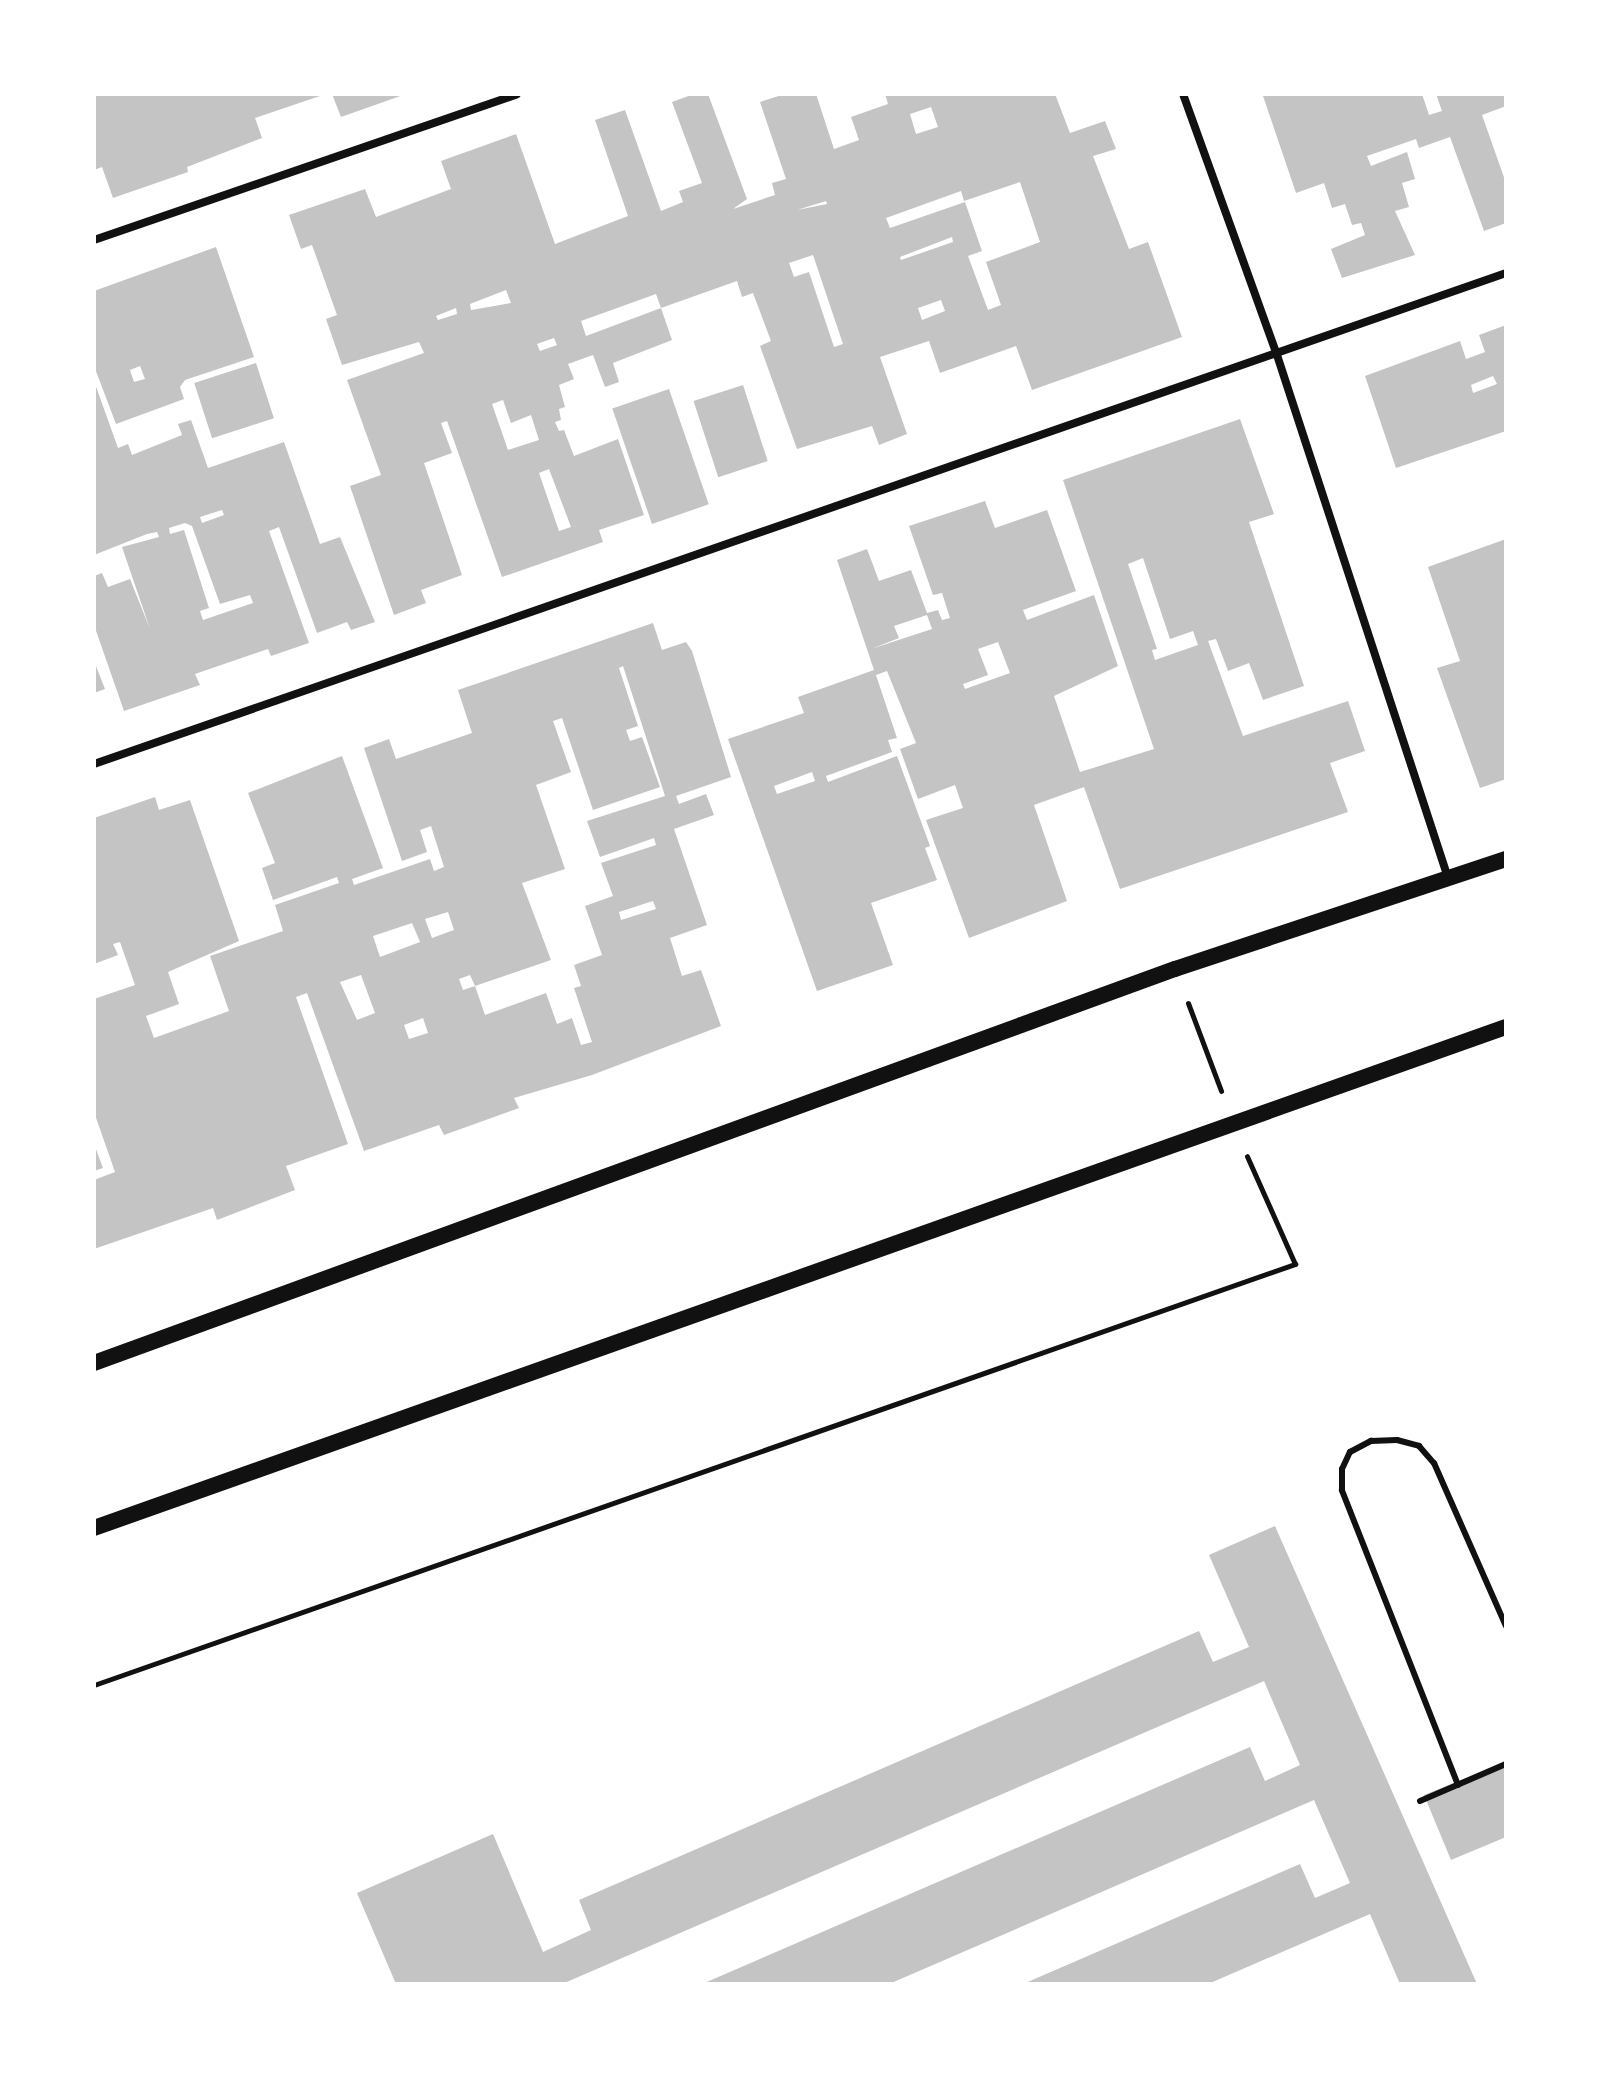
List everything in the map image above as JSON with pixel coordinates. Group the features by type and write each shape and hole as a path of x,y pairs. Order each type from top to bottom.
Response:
{"main road":[{"path":"94,1363 1175,969 1506,859"},
{"path":"94,1528 1506,1027"}],"street":[{"path":"94,240 517,94"},
{"path":"1183,94 1277,355 1448,879"},
{"path":"94,764 1506,273"}],"lane":[{"path":"1458,1785 1342,1490 1342,1469 1350,1452 1371,1441 1397,1440 1419,1446 1434,1463 1506,1626"},
{"path":"1420,1801 1506,1764"}],"path":[{"path":"94,1685 1295,1264 1233,1124 1175,969"}],"building":[{"path":"94,94 323,95 255,118 262,138 187,167 188,172 113,198 102,167 94,170"},
{"path":"332,94 406,94 341,117"},
{"path":"694,94 708,94 747,199 733,209 775,195 772,183 786,179 760,102 785,94 816,94 834,149 859,140 851,117 888,104 885,94 1055,94 1070,133 1105,121 1116,149 1093,156 1129,249 1148,242 1182,337 1032,390 1016,346 940,373 929,341 880,357 907,434 879,445 872,426 797,449 760,346 771,341 753,293 742,297 737,281 661,308 672,340 613,363 619,382 605,387 593,355 568,364 574,379 559,385 565,407 559,409 561,420 555,422 559,431 564,430 574,456 618,439 644,515 599,530 603,542 502,577 447,421 441,423 452,453 424,463 462,575 421,590 426,603 394,615 350,486 381,475 347,380 424,353 419,342 342,365 326,319 337,315 312,245 301,249 289,215 365,189 376,217 451,189 441,161 516,134 555,244 628,216 595,120 625,110 661,211 683,202 679,191 702,183 672,102","holes":["931,107 938,127 916,134 910,114","1020,182 1040,242 986,262 1001,305 988,310 968,256 982,251 965,202 890,228 886,218 961,191 964,201","826,201 827,204 797,210","952,237 953,242 901,260 900,257","813,255 843,344 834,347 809,272 794,277 789,263","506,290 511,303 471,310 470,304","656,294 661,308 586,336 581,321","941,300 945,311 922,320 918,308","456,308 457,314 438,320 436,316","554,338 557,345 540,351 537,344","503,400 511,423 531,415 539,440 508,450 492,404","549,469 571,527 559,531 539,473"]},
{"path":"1422,94 1429,115 1442,111 1436,94 1506,94 1506,106 1482,115 1506,183 1506,223 1484,231 1450,137 1419,148 1416,139 1367,156 1371,166 1407,152 1415,179 1402,183 1409,207 1395,211 1415,255 1342,278 1331,249 1365,235 1361,223 1352,225 1345,204 1332,208 1324,183 1296,193 1263,96"},
{"path":"216,247 254,357 185,380 180,387 184,399 116,424 94,366 94,291","holes":["140,366 145,379 134,382 130,370"]},
{"path":"1506,325 1506,431 1396,468 1365,376 1460,341 1466,359 1485,352 1479,335","holes":["1493,376 1497,384 1473,393 1471,385"]},
{"path":"256,363 274,418 212,438 194,383"},
{"path":"94,381 118,448 128,444 132,455 182,435 178,424 191,420 208,468 284,442 320,544 340,537 375,622 351,630 347,622 317,633 279,527 269,531 309,643 271,656 268,649 195,674 200,685 124,711 94,625 94,576 102,573 108,587 130,579 150,629 122,547 159,537 157,532 147,534 94,555","holes":["222,510 224,515 202,523 200,517","185,523 192,526 220,604 250,595 253,603 203,620 200,611 209,608 184,530 170,534 169,528"]},
{"path":"743,385 768,461 718,477 694,401"},
{"path":"669,389 709,504 652,524 612,409"},
{"path":"1240,419 1274,514 1249,522 1304,686 1263,700 1249,663 1228,671 1216,639 1208,641 1243,736 1348,701 1365,751 1330,763 1348,812 1120,889 1084,787 1034,805 1067,901 969,938 926,820 963,808 955,785 918,799 900,749 916,743 887,671 876,675 897,738 888,740 892,752 826,776 828,782 897,756 930,846 925,848 937,880 871,903 893,965 817,991 728,739 804,713 798,697 874,670 837,560 867,549 879,581 911,570 927,613 938,610 942,620 950,618 942,593 933,595 909,526 985,501 995,528 1047,510 1076,591 1023,610 1027,620 1094,595 1118,666 1054,696 1080,772 1154,749 1063,480","holes":["1143,558 1170,639 1193,631 1198,645 1155,660 1152,650 1157,649 1128,564","927,615 932,629 871,649 899,638 894,626","998,642 1010,673 965,689 963,684 988,675 978,649","812,772 815,781 777,794 774,786"]},
{"path":"1506,539 1506,779 1480,788 1437,668 1460,661 1428,567"},
{"path":"653,623 662,650 686,642 692,651 731,777 676,796 679,804 706,794 714,815 674,829 707,925 670,938 682,976 701,970 721,1026 592,1075 514,1098 519,1108 444,1135 439,1125 364,1151 307,993 296,997 348,1144 286,1166 295,1190 217,1220 213,1208 94,1249 94,1180 115,1172 94,1112 94,999 135,985 120,942 113,944 118,955 94,964 94,818 155,797 159,810 190,800 239,941 168,972 179,1004 146,1016 154,1038 229,1011 210,956 283,931 275,905 339,883 337,877 273,900 262,868 275,863 248,793 342,756 383,868 352,879 354,885 430,859 434,871 444,867 431,826 420,830 427,852 402,861 364,748 389,739 396,759 472,733 458,690","holes":["623,666 665,796 587,821 600,857 654,838 656,845 601,863 613,896 585,906 602,955 574,965 581,986 574,988 592,1042 581,1045 572,1018 557,1024 546,993 485,1015 475,986 551,960 522,883 565,869 536,785 571,772 553,721 562,718 593,810 660,787 642,737 630,741 626,730 638,726 619,668","653,901 656,909 621,920 619,912","448,912 454,930 432,938 425,919","412,923 420,942 380,957 373,936","361,975 375,1013 357,1020 340,982","470,975 475,986 463,990 459,979","423,1018 428,1033 409,1039 404,1025"]},
{"path":"94,661 105,689 94,693"},
{"path":"94,1144 103,1168 94,1171"},
{"path":"1275,1526 1477,1984 1400,1984 1370,1914 1208,1984 1023,1984 1300,1864 1315,1898 1350,1883 1314,1800 889,1984 702,1984 1250,1747 1265,1781 1300,1765 1264,1681 562,1984 396,1984 357,1893 493,1834 543,1952 591,1930 579,1900 1199,1631 1213,1662 1249,1647 1209,1555"},
{"path":"1506,1762 1506,1837 1451,1860 1424,1795"}]}
